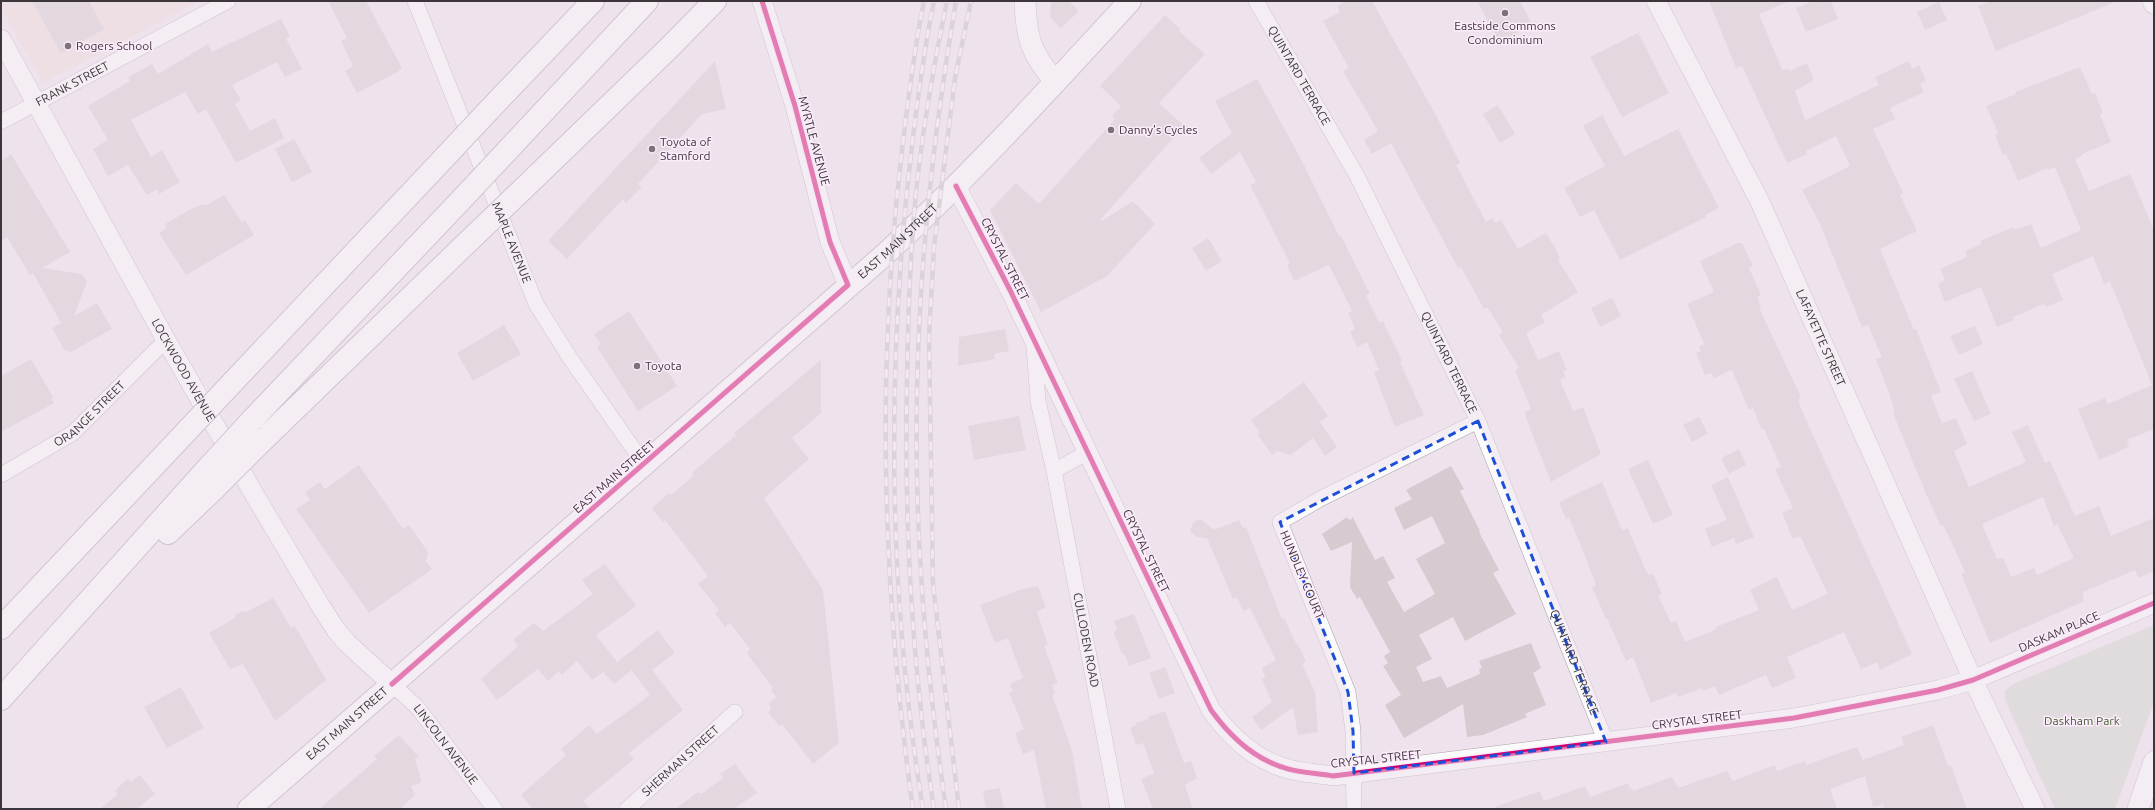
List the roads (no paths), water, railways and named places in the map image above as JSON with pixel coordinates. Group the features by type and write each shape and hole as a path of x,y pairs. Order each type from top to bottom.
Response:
{"main road":[{"path":"1,628 592,1"},
{"path":"1,699 210,479 252,420 647,1"},
{"path":"210,479 264,440 669,48 715,1"},
{"path":"1025,1 1026,30 1030,47 1045,70 1056,82"},
{"name":"EAST MAIN STREET","path":"249,809 931,212 1056,82 1130,1"},
{"path":"2138,809 2154,762"}],"street":[{"name":"FRANK STREET","path":"1,122 228,1"},
{"name":"MAPLE AVENUE","path":"415,1 536,304 570,358 644,464"},
{"name":"MYRTLE AVENUE","path":"762,1 795,106 830,242 848,285"},
{"name":"QUINTARD TERRACE","path":"1256,1 1357,176 1478,421 1606,742"},
{"name":"LAFAYETTE STREET","path":"1656,1 1760,202 1973,680"},
{"name":"LOCKWOOD AVENUE","path":"1,39 37,102 166,340 254,494 336,630 367,662 392,684"},
{"name":"CRYSTAL STREET","path":"956,186 1010,290 1034,344 1088,452 1211,710 1224,728 1247,749 1260,758 1282,768 1333,776 1794,718 1938,690 1973,680"},
{"name":"ORANGE STREET","path":"1,474 73,433 166,340"},
{"name":"CULLODEN ROAD","path":"1034,344 1038,401 1054,471 1118,809"},
{"name":"HUNDLEY COURT","path":"1354,773 1354,731 1348,692 1280,522 1322,498 1478,421"},
{"path":"1054,471 1088,452"},
{"name":"DASKAM PLACE","path":"1973,680 2154,602"},
{"path":"1973,680 2035,809"},
{"name":"LINCOLN AVENUE","path":"392,684 417,707 495,809"},
{"name":"SHERMAN STREET","path":"628,809 735,712"},
{"path":"1354,773 1354,809"}],"railway":[{"path":"913,809 895,645 889,562 886,480 886,397 888,315 894,232 909,94 924,1"},
{"path":"923,809 912,735 898,586 894,435 899,285 905,211 917,106 934,1"},
{"path":"934,809 920,703 911,596 908,542 906,435 908,330 915,200 934,65 947,1"},
{"path":"946,809 927,654 923,602 917,498 917,394 918,345 924,246 941,99 956,1"},
{"path":"959,809 933,584 929,336 934,247 955,78 971,1"}],"place":[{"name":"Eastside Commons Condominium","path":"1505,13"},
{"name":"Rogers School","path":"68,46"},
{"name":"Danny's Cycles","path":"1111,130"},
{"name":"Toyota of Stamford","path":"652,149"},
{"name":"Toyota","path":"637,366"}],"park label":[{"name":"Daskham Park","path":"2082,721"}]}
